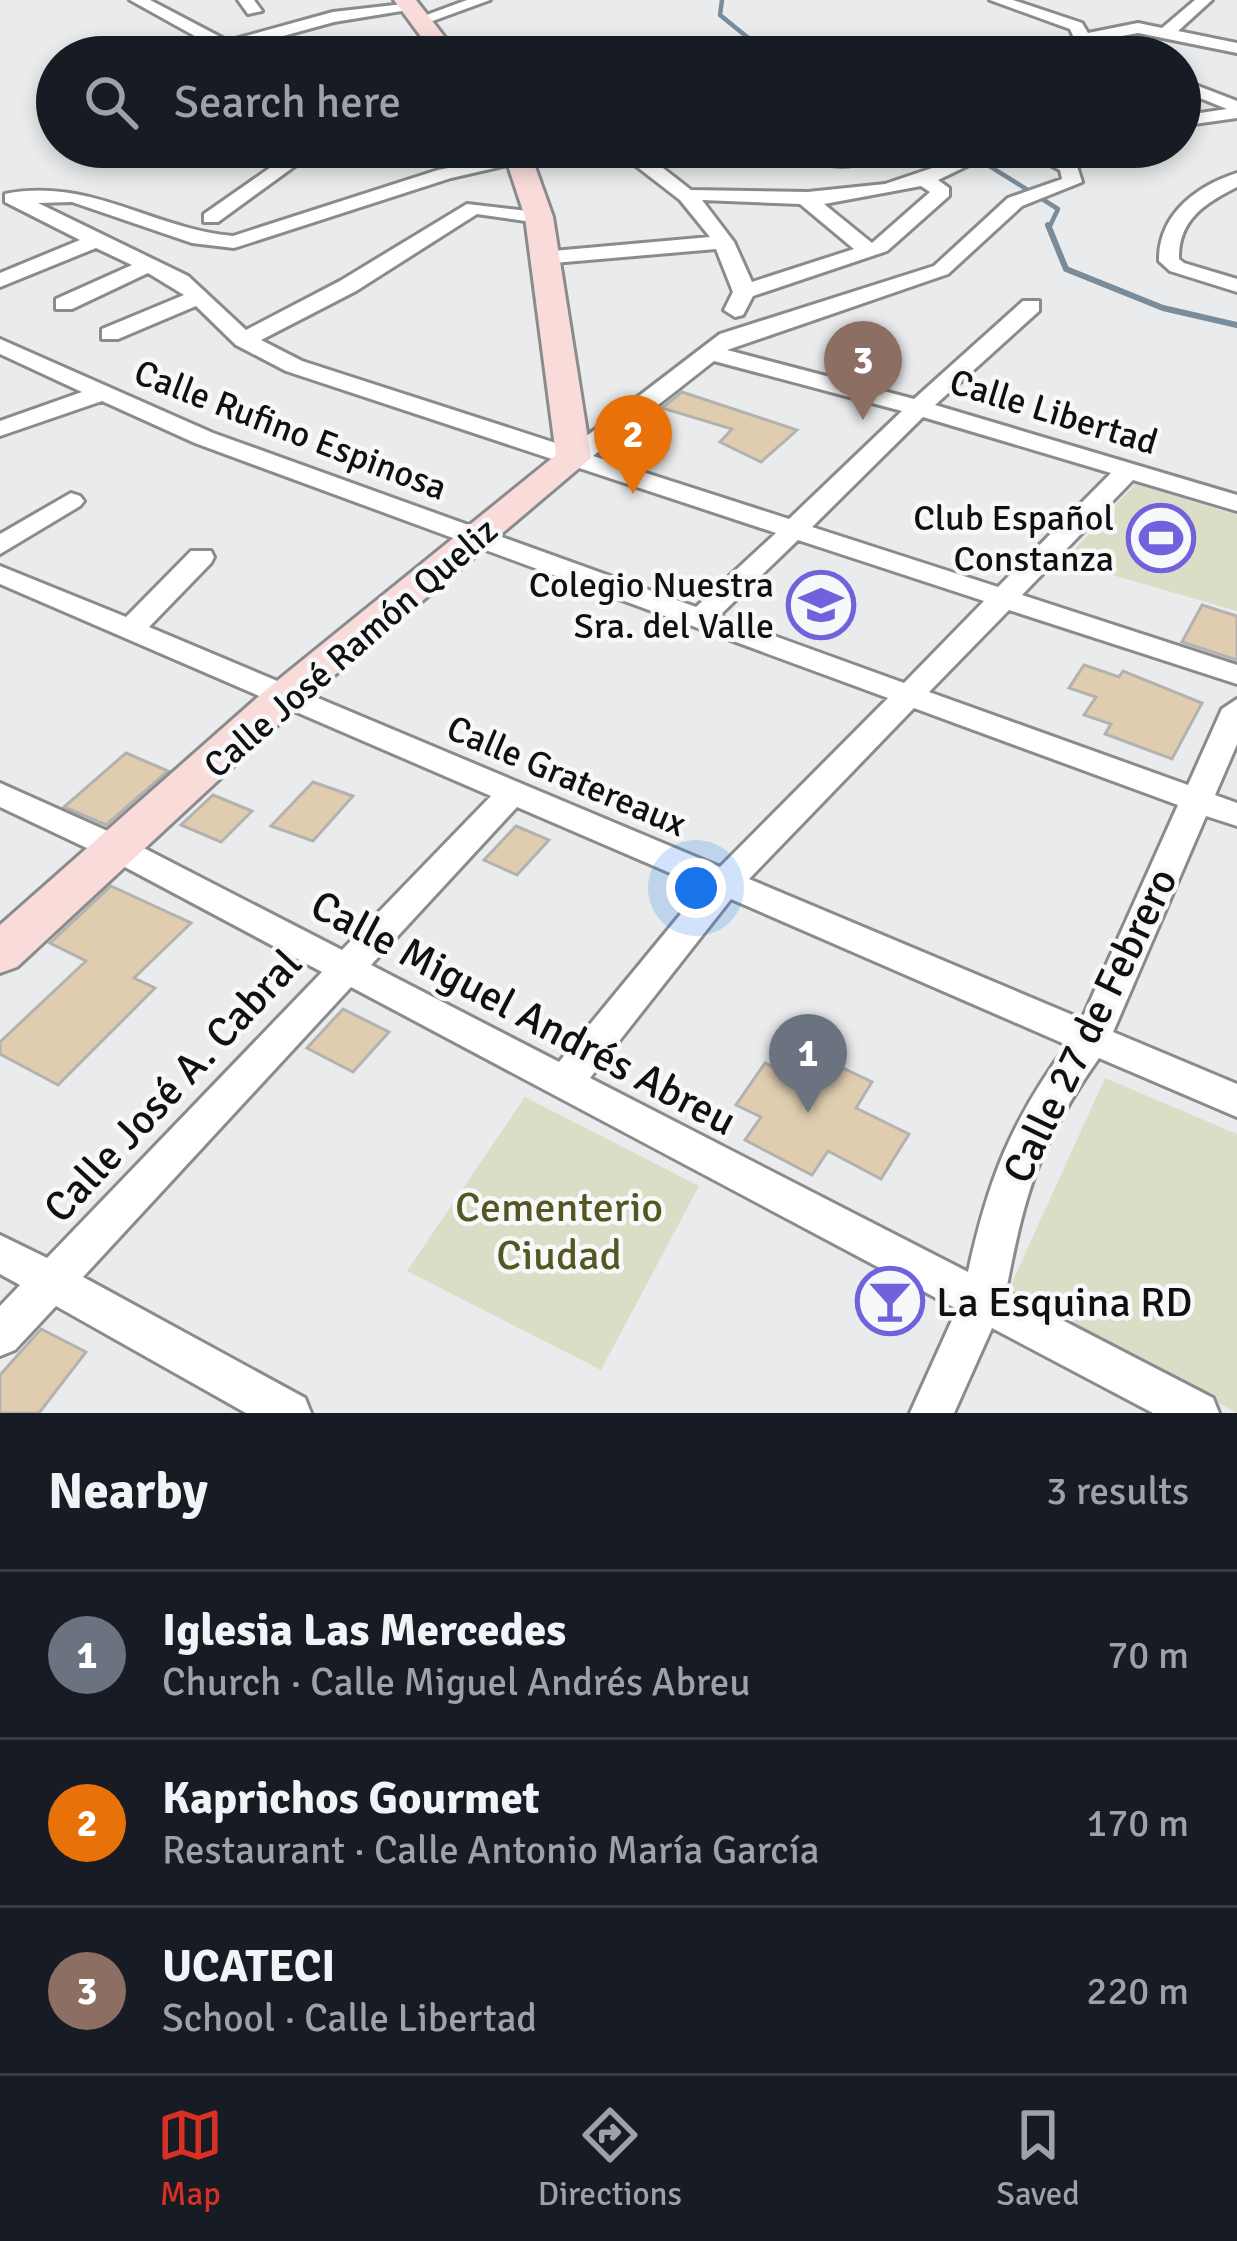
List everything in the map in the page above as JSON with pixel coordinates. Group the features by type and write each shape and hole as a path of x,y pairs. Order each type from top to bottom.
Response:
{"street":[{"path":"137,0 206,36"},
{"path":"269,36 482,0"},
{"path":"998,0 1076,26 1081,36"},
{"path":"1167,32 1204,0"},
{"path":"413,9 433,36"},
{"path":"1100,36 1111,31 1183,36"},
{"path":"1201,38 1237,32"},
{"path":"1201,40 1237,48"},
{"path":"1201,94 1237,110"},
{"path":"1201,117 1237,110"},
{"path":"211,218 282,168"},
{"path":"0,220 16,202 74,196 199,239 234,242 464,168"},
{"path":"523,168 539,217 574,458"},
{"path":"657,168 724,242 736,262 740,301 888,242 942,192 926,180"},
{"path":"686,196 736,190 805,198 847,196 926,180 953,168"},
{"name":"Calle José Ramón Queliz","path":"0,954 120,850 282,698 574,458 719,346 941,270 1015,202 1072,182 1070,168"},
{"path":"1237,179 1180,216 1168,248 1169,262 1178,267 1237,286"},
{"path":"805,198 870,252"},
{"path":"16,202 181,280 244,340 294,366 1237,675"},
{"path":"244,340 349,286 474,208 539,217"},
{"path":"0,281 96,241"},
{"path":"542,258 724,242"},
{"path":"64,304 148,265"},
{"path":"110,334 200,296"},
{"path":"700,619 794,532 916,407 1031,306"},
{"name":"Calle Rufino Espinosa","path":"0,346 204,438 1237,815"},
{"name":"Calle Libertad","path":"719,346 1237,503"},
{"path":"0,429 101,393"},
{"path":"563,1084 724,883 1128,471"},
{"path":"0,546 70,501"},
{"path":"129,632 201,557"},
{"name":"Calle Gratereaux","path":"0,574 1237,1101"},
{"name":"Calle 27 de Febrero","path":"932,1413 983,1300 1004,1197 1041,1110 1090,1042 1237,709"},
{"name":"Calle Miguel Andrés Abreu","path":"0,794 120,850 1197,1413"},
{"name":"Calle José A. Cabral","path":"0,1336 342,968 511,794"},
{"path":"0,1253 289,1413"}],"green space":[{"name":"Club Español Constanza","path":"1135,484 1237,515 1237,611 1064,561"},
{"path":"1105,1078 1237,1134 1237,1413 1009,1289"},
{"name":"Cementerio Ciudad","path":"525,1097 699,1186 601,1370 407,1271"}],"building":[{"path":"682,392 797,430 761,462 720,442 732,429 662,408"},
{"path":"1202,605 1237,616 1237,660 1182,642"},
{"path":"1084,665 1119,677 1123,671 1202,703 1172,759 1105,734 1111,724 1084,715 1096,697 1069,688"},
{"path":"126,753 168,771 106,825 64,807"},
{"path":"313,782 353,796 313,841 271,826"},
{"path":"213,795 252,811 221,842 181,825"},
{"path":"516,826 549,840 517,875 484,860"},
{"path":"111,886 191,923 134,978 155,988 58,1085 0,1054 0,1042 86,961 50,943"},
{"path":"343,1009 389,1032 353,1072 307,1048"},
{"path":"807,1051 872,1082 856,1108 909,1134 881,1179 828,1151 812,1175 745,1140 761,1117 736,1105 765,1063 790,1075"},
{"path":"41,1329 86,1352 39,1413 0,1413 0,1375"}],"waterway":[{"path":"722,0 720,15 746,36"},
{"path":"993,168 1058,209 1049,228"},
{"path":"1049,228 1066,269 1163,308 1237,325"}],"place":[{"name":"UCATECI","path":"863,420"},
{"name":"Kaprichos Gourmet","path":"633,494"},
{"name":"Club Español Constanza","path":"1161,538"},
{"name":"Colegio Nuestra Sra. del Valle","path":"821,605"},
{"name":"Iglesia Las Mercedes","path":"808,1113"},
{"name":"La Esquina RD","path":"890,1301"}]}
